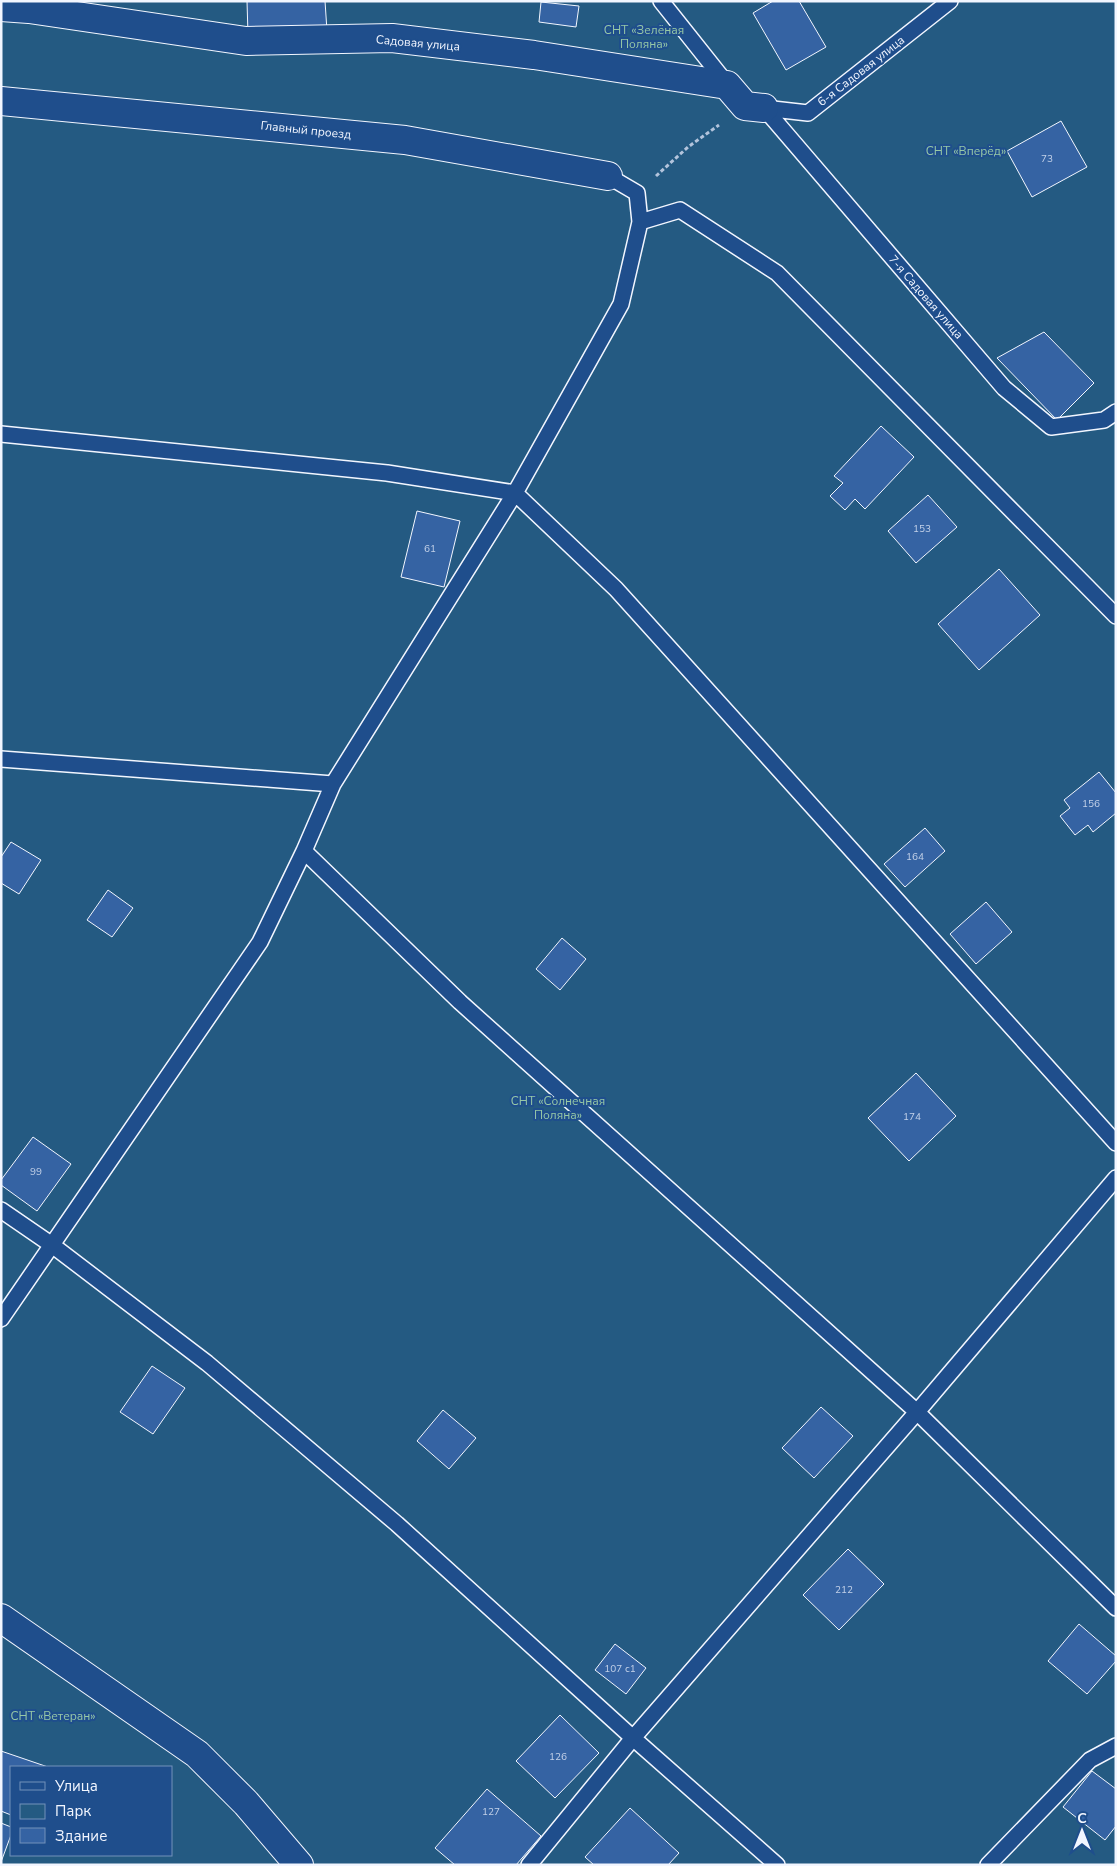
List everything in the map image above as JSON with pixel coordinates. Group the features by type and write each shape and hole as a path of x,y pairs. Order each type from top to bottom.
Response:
{"street":[{"name":"Садовая улица","path":"1,7 29,5 246,41 392,38 534,55 728,85"},
{"path":"728,85 754,107"},
{"name":"Главный проезд","path":"1,101 405,140 608,176"},
{"path":"1,1618 197,1754 246,1803 299,1865"}],"lane":[{"path":"661,1 728,85"},
{"name":"6-я Садовая улица","path":"754,107 808,113 950,1"},
{"name":"7-я Садовая улица","path":"754,107 1004,388 1051,427 1104,420 1116,412"},
{"path":"1,1320 260,942 304,851 333,784 515,492 621,304 640,222 637,193 608,176"},
{"path":"640,222 680,210 777,273 1116,616"},
{"path":"1,434 387,473 515,492 616,589 1116,1143"},
{"path":"1,759 333,784"},
{"path":"304,851 460,1002 917,1412 1116,1608"},
{"path":"530,1865 633,1738 917,1412 1116,1178"},
{"path":"1,1210 52,1245 207,1363 390,1517 633,1738 777,1865"},
{"path":"988,1865 1090,1760 1116,1746"}],"path":[{"path":"637,193 688,147 754,107"}],"green space":[{"name":"СНТ «Солнечная Поляна»","path":"1,1 1116,1 1116,1865 1,1865"}],"building":[{"path":"247,1 325,1 327,31 248,35"},
{"path":"773,1 799,1 826,47 786,70 753,13"},
{"path":"541,2 579,6 576,27 539,22"},
{"path":"1061,121 1087,167 1032,197 1007,151"},
{"path":"1044,332 1094,383 1057,420 997,358"},
{"path":"881,426 914,457 865,509 855,499 845,510 830,496 843,483 834,476"},
{"path":"928,495 957,527 916,563 888,531"},
{"path":"417,511 460,521 444,587 401,577"},
{"path":"999,569 1040,615 979,670 938,624"},
{"path":"1099,772 1116,793 1116,813 1093,832 1088,825 1075,835 1060,816 1070,808 1064,800"},
{"path":"925,828 945,851 905,887 884,864"},
{"path":"11,842 41,860 19,894 1,883 1,857"},
{"path":"108,890 133,908 112,937 87,920"},
{"path":"986,902 1012,932 976,964 950,934"},
{"path":"562,938 586,959 560,990 536,969"},
{"path":"916,1073 956,1116 909,1161 868,1118"},
{"path":"33,1137 71,1164 37,1211 1,1185 1,1180"},
{"path":"152,1366 185,1388 153,1434 120,1412"},
{"path":"821,1407 853,1436 814,1478 782,1448"},
{"path":"443,1410 476,1438 449,1469 417,1441"},
{"path":"848,1549 884,1584 839,1630 803,1595"},
{"path":"1079,1624 1116,1656 1116,1661 1087,1694 1048,1661"},
{"path":"615,1644 646,1668 626,1694 595,1670"},
{"path":"560,1715 599,1753 555,1798 516,1761"},
{"path":"1,1751 45,1766 10,1766 10,1815 1,1811"},
{"path":"1092,1771 1116,1789 1116,1826 1105,1840 1063,1807"},
{"path":"487,1789 541,1836 516,1865 455,1865 435,1848"},
{"path":"630,1808 679,1853 668,1865 594,1865 585,1857"},
{"path":"1,1823 10,1827 10,1838 1,1862"}],"park label":[{"name":"СНТ «Зелёная Поляна»","path":"644,37"},
{"name":"СНТ «Вперёд»","path":"966,151"},
{"name":"СНТ «Ветеран»","path":"53,1716"}]}
